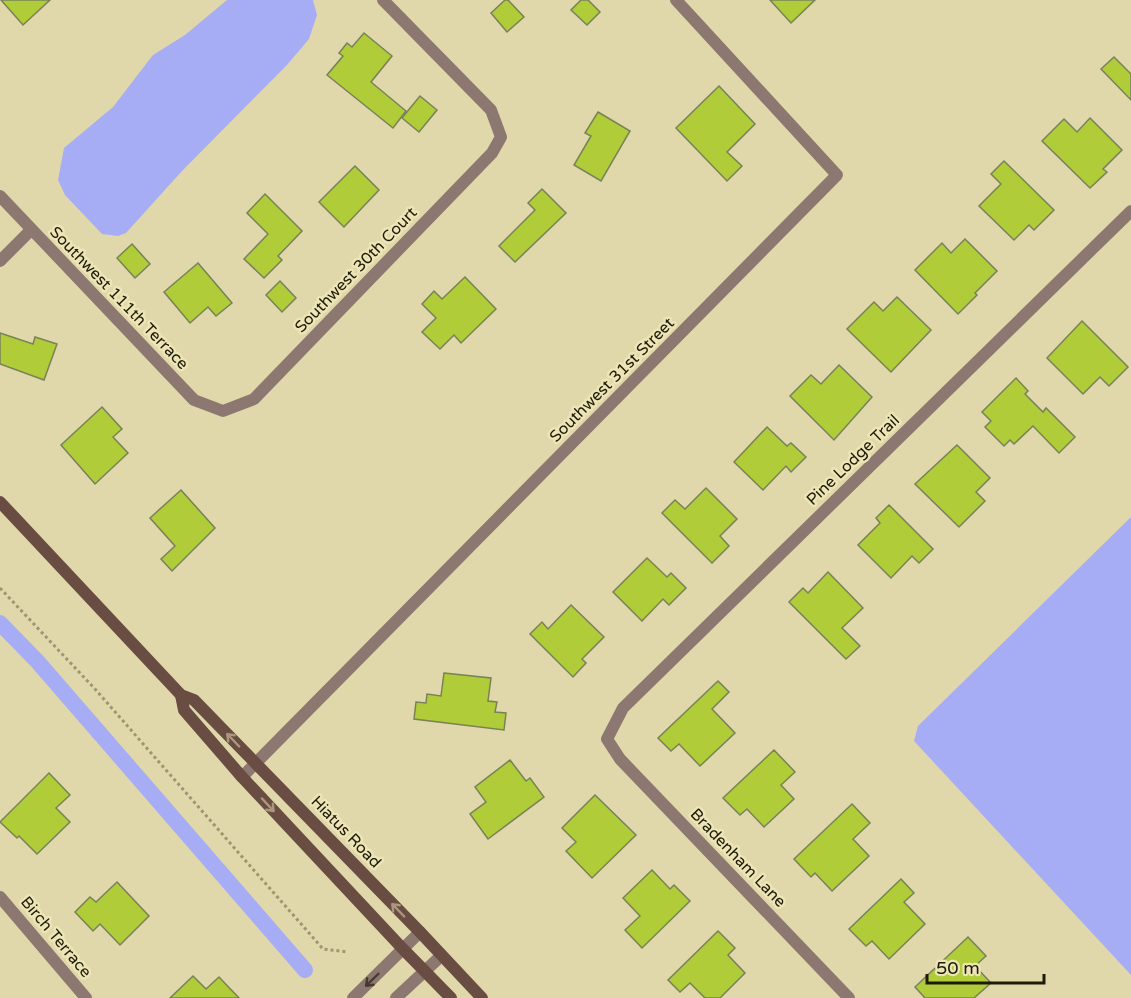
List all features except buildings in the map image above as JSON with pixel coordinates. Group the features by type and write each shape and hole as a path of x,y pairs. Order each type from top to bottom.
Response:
{"street":[{"name":"Southwest 30th Court","path":"223,411 254,399 492,153 501,137 491,110 383,0"},
{"name":"Southwest 31st Street","path":"242,777 837,175 676,0"},
{"name":"Southwest 111th Terrace","path":"0,196 194,400 223,411"},
{"name":"Pine Lodge Trail","path":"607,739 622,708 1131,211"},
{"path":"0,261 31,230"},
{"name":"Hiatus Road","path":"0,502 181,695 194,700 482,998"},
{"name":"Hiatus Road","path":"181,695 183,710 242,777 403,950 451,998"},
{"name":"Bradenham Lane","path":"607,739 620,759 849,998"},
{"name":"Birch Terrace","path":"0,897 86,998"},
{"path":"353,998 420,932"},
{"path":"396,998 441,956"}],"path":[{"path":"0,588 95,689 323,949 348,952"}],"water":[{"path":"227,0 313,0 317,15 309,39 287,65 182,171 126,233 118,236 102,234 65,195 58,180 64,148 113,107 153,55 185,35"},
{"path":"1131,517 1131,975 914,741 918,726"}],"waterway":[{"path":"0,623 37,661 305,970"}]}
